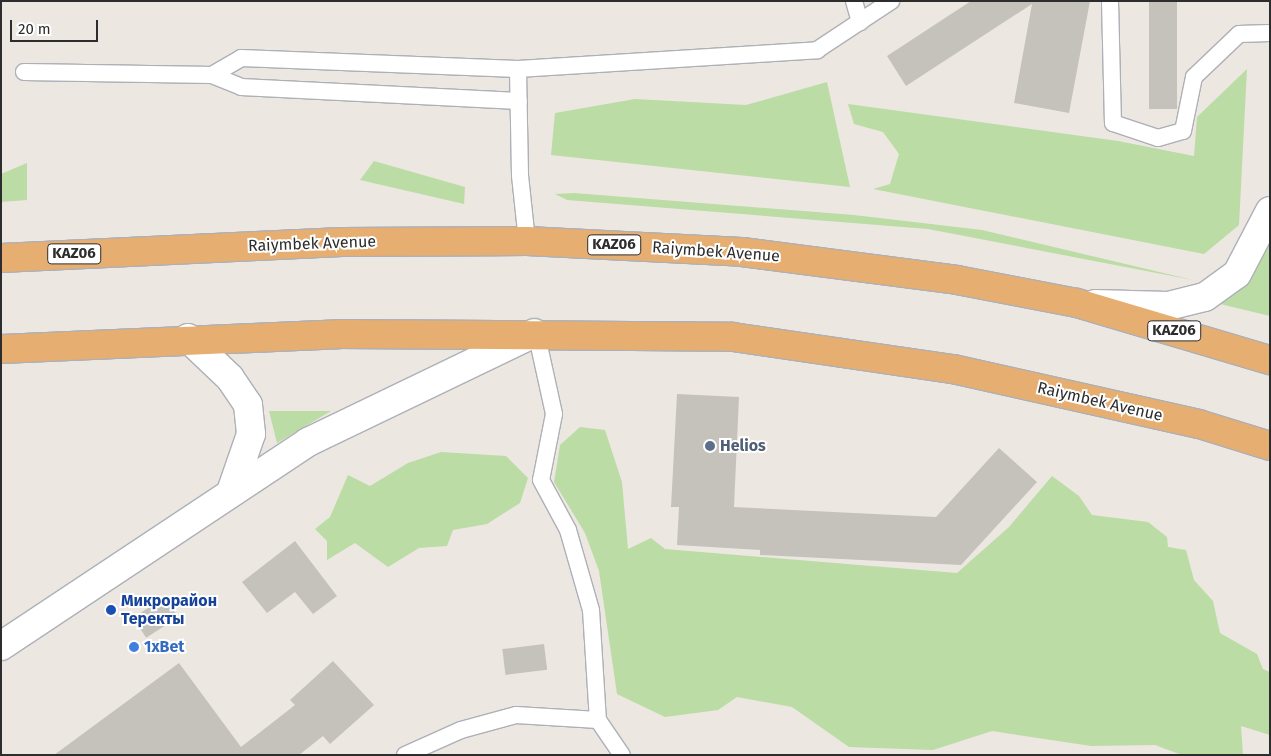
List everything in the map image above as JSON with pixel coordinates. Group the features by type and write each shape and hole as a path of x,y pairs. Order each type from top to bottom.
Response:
{"highway":[{"name":"Raiymbek Avenue","path":"1,258 342,242 527,241 742,252 957,280 1077,304 1270,360"},
{"name":"Raiymbek Avenue","path":"1,349 188,338 536,332 733,337 953,369 1199,424 1270,446"}],"main road":[{"path":"1077,304 1168,306 1204,297 1237,274 1270,212"},
{"path":"1,646 232,489 308,442 536,332"},
{"path":"188,338 230,378 248,405 251,434 232,489"}],"lane":[{"path":"854,1 860,22"},
{"path":"212,75 241,58 518,69 817,50 891,1"},
{"path":"1110,1 1113,123 1158,138 1183,131 1194,76 1239,34 1270,33"},
{"path":"518,69 527,241"},
{"path":"24,72 212,75 241,88 519,101"},
{"path":"536,332 554,414 541,480 568,530 591,610 598,720 622,755"},
{"path":"406,755 461,730 516,715 598,720"}],"green space":[{"path":"1247,69 1239,225 1204,254 873,189 890,184 899,154 883,132 854,124 848,104 1118,141 1194,156 1197,117"},
{"path":"827,82 850,187 551,155 555,113 635,99 746,105"},
{"path":"374,161 465,187 464,204 360,180"},
{"path":"27,163 27,200 1,202 1,174"},
{"path":"574,193 854,215 982,230 1193,280 928,229 567,200 555,194"},
{"path":"1270,232 1270,316 1216,303"},
{"path":"269,411 331,411 277,443"},
{"path":"580,427 605,430 622,482 628,549 651,538 665,549 957,573 1009,527 1052,476 1079,496 1092,515 1148,522 1167,537 1168,547 1186,550 1194,580 1213,601 1220,633 1257,654 1263,669 1270,672 1270,735 1241,726 1243,755 1182,755 1155,745 1091,746 992,731 933,750 849,747 792,707 737,697 718,710 665,717 617,694 599,571 585,533 554,482 560,445"},
{"path":"441,452 506,456 528,478 520,503 487,524 453,530 447,546 419,548 388,567 355,543 327,560 327,541 315,529 330,517 348,475 370,486 408,463"}],"building":[{"path":"971,1 1090,1 1069,113 1014,103 1032,4 906,86 887,56"},
{"path":"1149,1 1177,1 1177,109 1149,109"},
{"path":"677,394 739,397 734,507 936,517 999,448 1037,482 961,565 760,555 760,550 677,545 679,507 671,507"},
{"path":"295,541 337,596 313,614 295,592 267,613 242,582"},
{"path":"165,597 178,617 146,638 133,618"},
{"path":"544,644 547,670 505,675 502,649"},
{"path":"333,661 374,705 330,744 323,736 299,755 54,755 179,663 241,747 295,705 290,700"}],"place":[{"name":"Helios","path":"710,446"},
{"name":"Микрорайон Теректы","path":"111,610"},
{"name":"1xBet","path":"134,647"}]}
